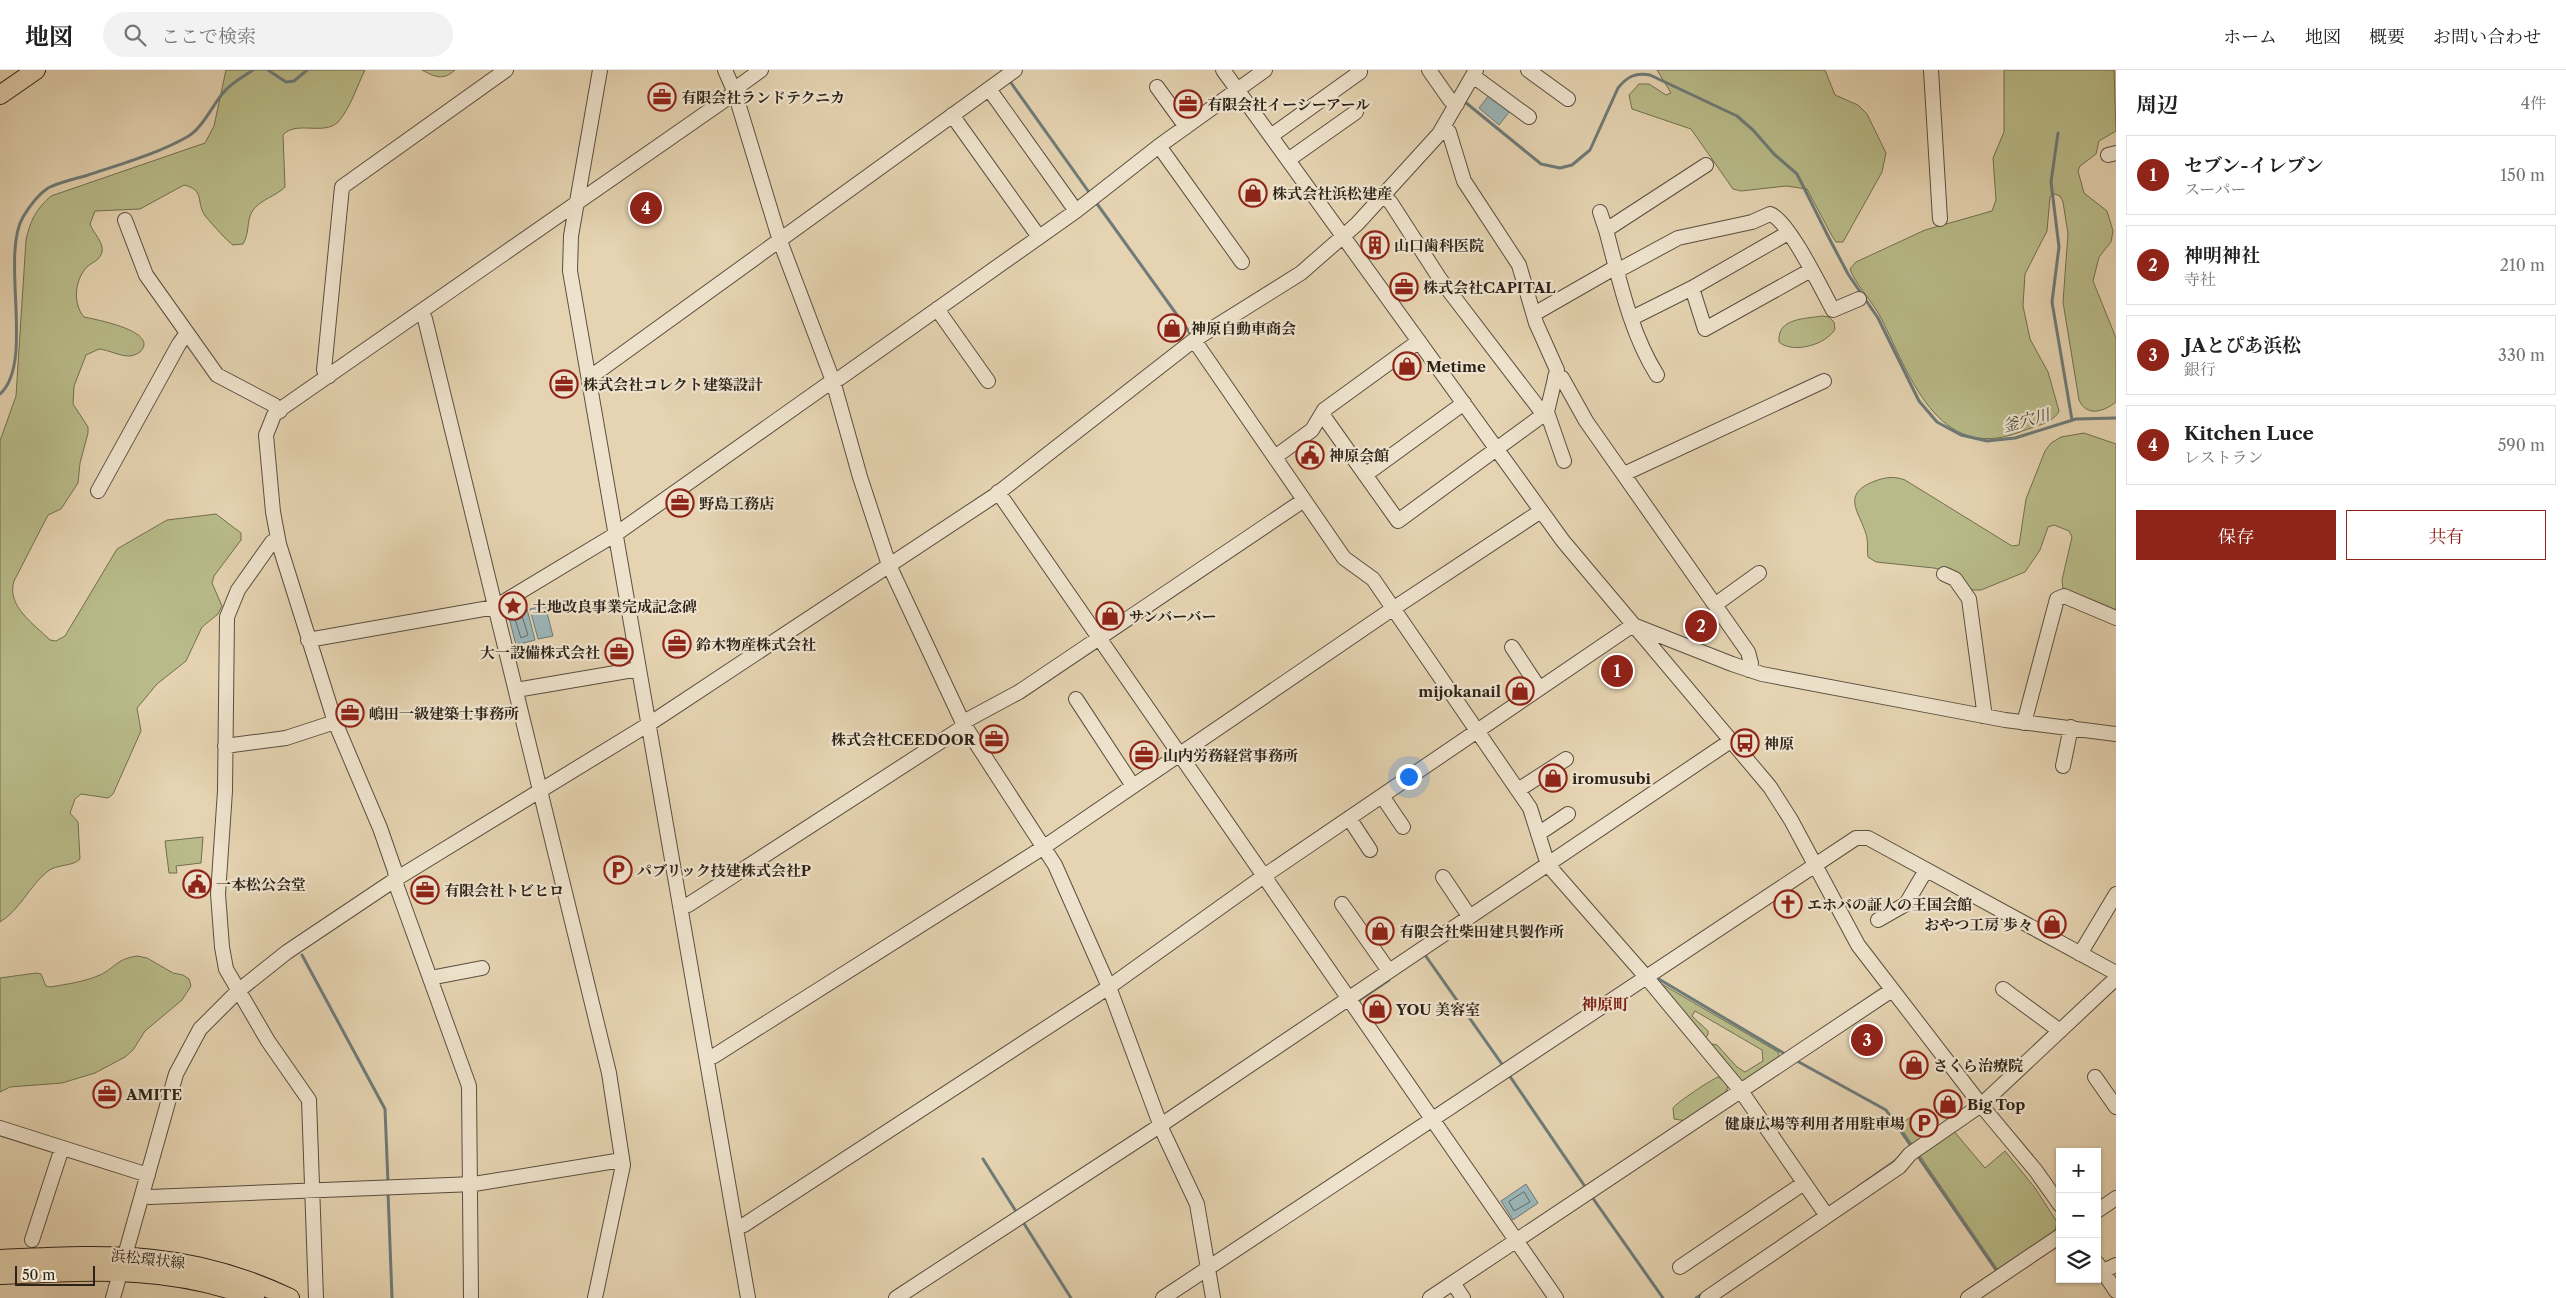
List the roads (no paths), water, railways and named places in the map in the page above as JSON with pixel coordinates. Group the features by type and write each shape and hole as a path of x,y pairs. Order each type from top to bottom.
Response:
{"main road":[{"path":"0,95 36,70"},
{"name":"浜松環状線","path":"0,1259 198,1265 247,1279 290,1298"},
{"name":"浜松環状線","path":"0,1275 123,1263 184,1277 255,1298"}],"street":[{"path":"329,376 324,370 342,187 506,70"},
{"path":"600,70 569,260 748,1298"},
{"path":"725,70 734,91 780,242 833,381 860,477 889,565 964,725 1055,866 1109,987 1161,1125 1197,1204 1214,1298"},
{"path":"471,1298 467,1078 430,978 380,828 335,722 308,640 278,540 266,440 269,425 280,410 577,205 761,70"},
{"path":"588,374 596,373 780,242 810,218 1015,70"},
{"path":"1223,70 1574,554 1732,740 1778,798 1850,932 1980,1105 2036,1172 2056,1200"},
{"path":"308,640 495,607 616,534 1076,211 1159,146 1265,70"},
{"path":"1428,70 1450,100 1457,104"},
{"path":"1528,70 1568,99"},
{"path":"1931,70 1940,219"},
{"path":"1271,136 1360,72"},
{"path":"113,1298 182,1058 211,1016 238,991 287,952 396,879 649,724 998,492 1194,340 1301,273 1343,236 1444,127 1475,73 1529,117"},
{"path":"1157,87 1186,127"},
{"path":"989,89 1076,211"},
{"path":"1288,160 1356,112"},
{"path":"952,115 1039,237"},
{"path":"1322,414 1398,521 1546,413 1557,370 1534,314 1519,265 1464,181 1449,132 1444,127"},
{"path":"1159,146 1242,262"},
{"path":"1606,230 1706,166"},
{"path":"1383,195 1391,203 1440,279 1546,413 1564,461"},
{"path":"1600,212 1616,269 1645,355 1658,375"},
{"path":"1534,314 1616,269 1678,238 1752,222 1766,215 1777,217 1811,270 1833,310 1859,299"},
{"path":"125,220 146,275 217,375 280,410"},
{"path":"1632,318 1692,288 1788,233"},
{"path":"1692,288 1705,329 1811,270"},
{"path":"937,309 988,381"},
{"path":"421,312 425,319 609,1073 622,1160 595,1298"},
{"path":"98,492 179,344 187,333"},
{"path":"1194,340 1344,558 1373,579 1518,790 1530,808 1548,865 1647,978 1741,1091 1827,1216"},
{"path":"1275,457 1312,430 1324,410 1419,341"},
{"path":"1555,377 1562,378 1586,421 1748,652 1751,663 1749,670"},
{"path":"1624,474 1824,380"},
{"path":"1365,475 1464,403"},
{"path":"998,492 1556,1298"},
{"path":"680,906 688,905 960,730 967,720 1019,692 1304,500"},
{"path":"707,1057 723,1050 1044,847 1541,510"},
{"path":"278,540 272,542 238,590 227,617 225,746 218,894 223,958 238,991 268,1042 309,1100 316,1298"},
{"path":"1716,604 1759,573"},
{"path":"1944,574 1955,580 1969,599 1984,710 1983,716"},
{"path":"2024,723 2057,599 2064,596 2116,618"},
{"path":"1633,624 1749,670 1983,716 2116,734"},
{"path":"736,1226 744,1225 1109,987 1264,876 1633,624"},
{"path":"1512,647 1539,688"},
{"path":"516,690 639,669"},
{"path":"1076,699 1133,786"},
{"path":"225,746 286,738 335,722"},
{"path":"2063,766 2071,727"},
{"path":"896,1298 1161,1125 1732,740"},
{"path":"1518,790 1566,759"},
{"path":"1382,796 1403,827"},
{"path":"1538,834 1568,814"},
{"path":"1349,818 1370,850"},
{"path":"1163,1298 1851,841 1862,837 2116,974 2113,981 1980,1105 1910,1154 1898,1167 1707,1298"},
{"path":"1878,920 1906,904 1926,870"},
{"path":"1443,877 1470,916"},
{"path":"2080,954 2116,894"},
{"path":"1342,904 1389,971"},
{"path":"430,978 482,968"},
{"path":"1430,1298 1892,990"},
{"path":"2002,990 2060,1030"},
{"path":"2095,1077 2116,1107"},
{"path":"0,1128 148,1175"},
{"path":"32,1240 62,1148"},
{"path":"142,1195 150,1197 468,1184 622,1160"},
{"path":"1680,1268 1804,1183"},
{"path":"2101,1208 2116,1198"},
{"path":"1968,1298 2057,1238"},
{"path":"2101,1267 2116,1265"},
{"path":"2101,1268 2116,1291"},
{"path":"1453,1283 1463,1298"}],"water":[{"path":"1490,94 1510,111 1499,125 1479,108"},
{"path":"545,605 553,636 538,639 530,609"},
{"path":"527,609 535,640 516,645 508,614"},
{"path":"1526,1184 1538,1203 1513,1220 1501,1201"}],"waterway":[{"path":"0,394 10,379 15,359 17,335 15,257 17,235 23,217 31,205 48,188 164,149 187,137 202,123 226,89 253,70"},
{"path":"268,70 286,82 294,81 307,70"},
{"name":"釜穴川","path":"1465,102 1541,164 1560,168 1572,165 1590,150 1618,88 1628,78 1636,75 1650,75 1737,116 1753,130 1774,154 1797,174 1848,274 1878,318 1919,401 1937,422 1961,435 1987,441 2015,438 2076,419 2116,418"},
{"path":"1009,80 1091,195"},
{"path":"2058,133 2051,182 2059,247 2052,302 2072,420"},
{"path":"1095,201 1190,333"},
{"path":"302,955 385,1109 388,1182"},
{"path":"1425,955 1504,1067"},
{"path":"1657,978 1785,1054"},
{"path":"1358,1001 1389,980"},
{"path":"1797,1061 1886,1110 1911,1146"},
{"path":"1509,1075 1586,1188"},
{"path":"1917,1155 1996,1270"},
{"path":"983,1159 1017,1213"},
{"path":"1858,1187 1898,1159"},
{"path":"388,1192 392,1298"},
{"path":"1592,1197 1663,1298"},
{"path":"1023,1222 1071,1298"},
{"path":"1696,1298 1704,1293"}],"place":[{"name":"有限会社ランドテクニカ","path":"662,97"},
{"name":"有限会社イーシーアール","path":"1188,104"},
{"name":"株式会社浜松建産","path":"1253,193"},
{"name":"Kitchen Luce","path":"646,208"},
{"name":"山口歯科医院","path":"1375,245"},
{"name":"株式会社CAPITAL","path":"1404,287"},
{"name":"神原自動車商会","path":"1172,328"},
{"name":"Metime","path":"1407,366"},
{"name":"株式会社コレクト建築設計","path":"564,384"},
{"name":"神原会館","path":"1310,455"},
{"name":"野島工務店","path":"680,503"},
{"name":"土地改良事業完成記念碑","path":"513,606"},
{"name":"サンバーバー","path":"1110,616"},
{"name":"神明神社","path":"1701,626"},
{"name":"鈴木物産株式会社","path":"677,644"},
{"name":"大一設備株式会社","path":"619,652"},
{"name":"セブン-イレブン","path":"1617,671"},
{"name":"mijokanail","path":"1520,691"},
{"name":"嶋田一級建築士事務所","path":"350,713"},
{"name":"株式会社CEEDOOR","path":"994,739"},
{"name":"神原","path":"1745,743"},
{"name":"山内労務経営事務所","path":"1144,755"},
{"name":"iromusubi","path":"1553,778"},
{"name":"パブリック技建株式会社P","path":"618,870"},
{"name":"一本松公会堂","path":"197,884"},
{"name":"有限会社トビヒロ","path":"425,890"},
{"name":"エホバの証人の王国会館","path":"1788,904"},
{"name":"おやつ工房 歩々","path":"2052,924"},
{"name":"有限会社柴田建具製作所","path":"1380,931"},
{"name":"YOU 美容室","path":"1377,1009"},
{"name":"JAとぴあ浜松","path":"1867,1040"},
{"name":"さくら治療院","path":"1914,1065"},
{"name":"AMITE","path":"107,1094"},
{"name":"Big Top","path":"1948,1104"},
{"name":"健康広場等利用者用駐車場","path":"1924,1123"}],"district":[{"name":"神原町","path":"1605,1004"}]}
